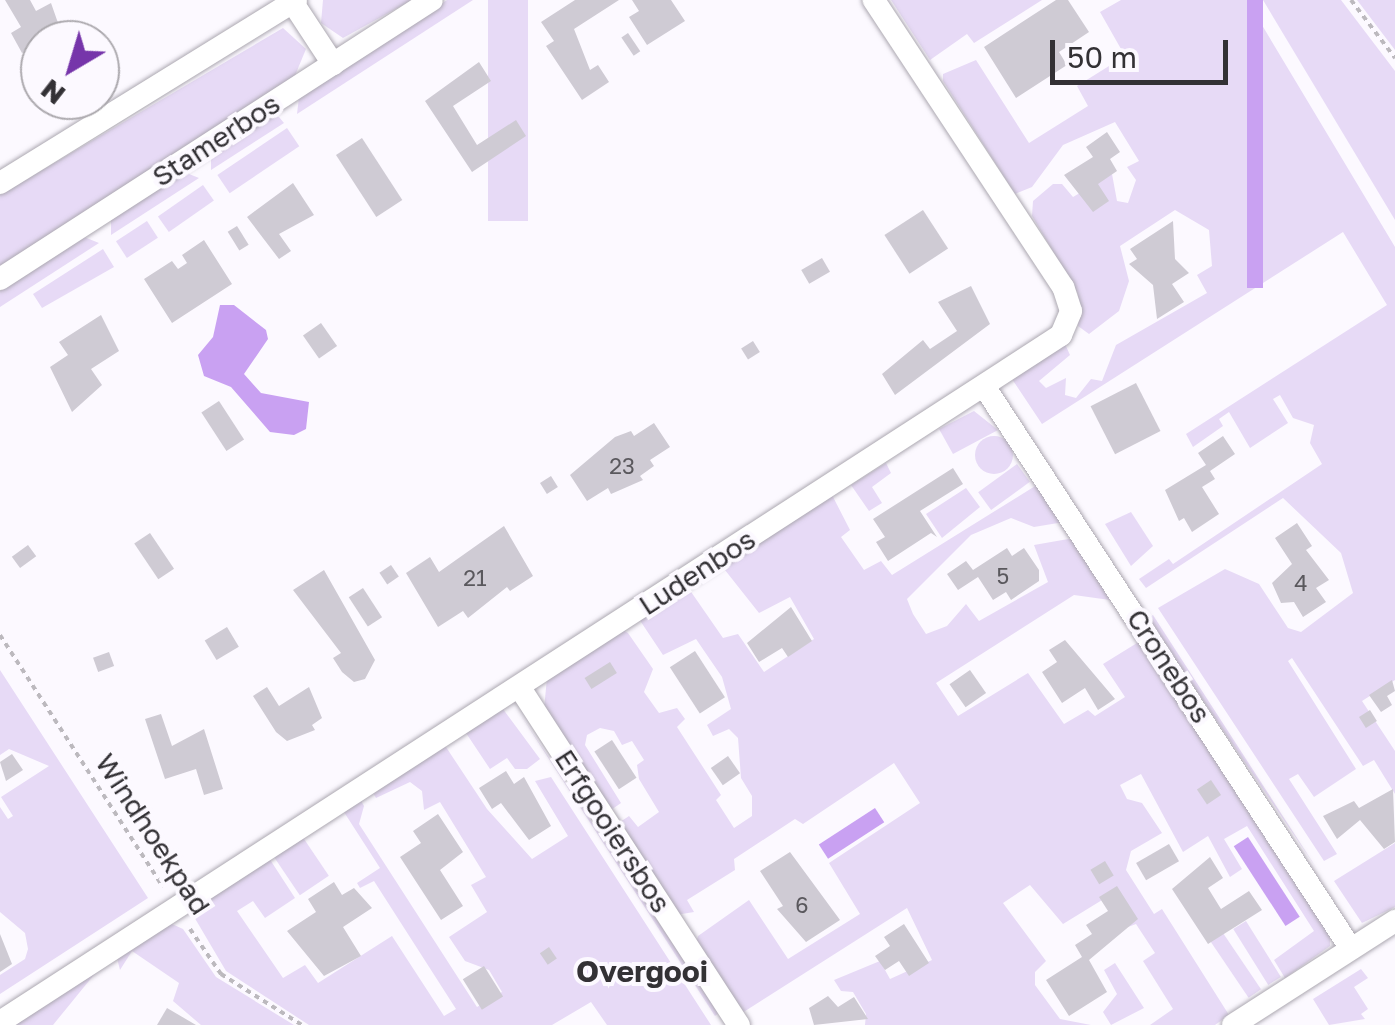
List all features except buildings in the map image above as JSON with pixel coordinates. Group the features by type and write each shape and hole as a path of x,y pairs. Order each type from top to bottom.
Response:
{"street":[{"name":"Stamerbos","path":"0,280 432,0"},
{"name":"Ludenbos","path":"0,1022 1061,335 1070,302 874,0"},
{"path":"0,183 293,1 333,64"},
{"name":"Cronebos","path":"984,386 1350,949"},
{"name":"Erfgooiersbos","path":"520,688 739,1025"},
{"path":"1233,1025 1395,921"}],"path":[{"path":"1350,0 1395,58"},
{"name":"Windhoekpad","path":"0,635 221,974 302,1025"}],"shaded area":[{"path":"323,0 412,0 343,38 321,23"},
{"path":"447,0 473,0 297,114 299,97"},
{"path":"488,0 528,0 528,221 488,221"},
{"path":"891,0 1042,0 974,43 967,34 930,60"},
{"path":"1121,0 1247,0 1395,247 1395,680 1362,701 1395,751 1395,794 1374,760 1363,766 1292,658 1288,661 1356,769 1314,797 1298,774 1289,779 1337,854 1324,861 1158,608 1225,569 1259,584 1288,628 1301,632 1353,593 1341,553 1283,498 1146,588 1139,579 1169,559 1173,564 1322,464 1310,443 1314,425 1293,418 1280,395 1273,399 1288,423 1250,448 1229,412 1219,419 1223,426 1193,447 1186,434 1387,305 1343,232 1042,424 1012,379 1065,344 1070,355 1039,381 1046,388 1066,378 1065,395 1076,398 1091,379 1102,381 1116,345 1207,293 1197,275 1212,266 1209,230 1175,210 1120,246 1129,281 1119,311 1089,334 1078,326 1078,294 1032,216 1033,201 1053,184 1062,184 1073,197 1112,174 1117,201 1128,203 1136,180 1127,167 1139,161 1115,122 1063,145 1032,187 1015,194 943,81 943,74 976,60 1029,143 1088,106 1077,86 1125,56 1100,12"},
{"path":"1247,0 1263,0 1263,288 1247,288"},
{"path":"1263,0 1341,0 1395,71 1395,220"},
{"path":"1357,0 1395,0 1395,50"},
{"path":"283,28 306,49 294,78 0,269 0,195"},
{"path":"279,117 284,123 211,170 211,155 267,118"},
{"path":"287,128 299,146 230,193 217,175"},
{"path":"184,172 199,178 111,235 111,219"},
{"path":"203,185 214,201 169,232 158,217"},
{"path":"147,221 158,238 127,258 116,241"},
{"path":"84,237 99,243 0,307 0,291"},
{"path":"103,249 114,267 42,308 33,294"},
{"path":"220,305 234,305 266,330 268,339 244,374 261,393 309,402 306,429 294,435 270,432 231,387 204,376 198,355 213,337"},
{"path":"974,411 998,430 953,454 939,429"},
{"path":"994,436 1007,442 1013,455 1007,468 994,474 981,468 975,455 981,442"},
{"path":"886,463 891,473 872,487 882,503 869,511 851,485"},
{"path":"1017,464 1030,482 991,510 978,492"},
{"path":"1040,483 1064,522 1034,527 1011,518 971,535 907,599 926,634 947,626 966,604 979,621 1048,582 1034,545 1074,538 1117,601 1074,595 936,683 958,716 1028,673 1064,724 1088,710 1095,716 1125,697 1103,664 1137,643 1123,620 1330,933 1330,946 1285,978 1274,960 1314,931 1247,826 1224,839 1242,869 1230,877 1208,836 1183,852 1141,774 1120,785 1127,799 1142,803 1162,833 1131,851 1126,870 1154,914 1162,909 1229,1015 1215,1025 1150,1025 1173,1009 1143,961 1155,953 1136,924 1128,927 1107,897 1063,924 1030,885 1003,903 1046,961 1035,972 1035,985 1060,1019 1091,1025 865,1025 866,1014 853,992 841,991 834,980 880,961 890,979 932,960 907,908 742,1013 695,946 698,936 749,900 788,959 860,914 829,863 920,803 894,763 803,824 795,819 734,859 735,870 687,900 694,912 676,915 620,822 629,816 638,827 659,812 639,779 637,765 644,760 632,741 622,745 614,731 600,728 587,735 585,745 621,803 611,810 544,709 547,678 621,629 628,633 653,669 644,692 659,713 677,708 685,719 677,727 721,795 716,800 734,828 752,816 752,796 741,778 738,738 729,729 713,736 707,725 731,709 722,677 696,639 663,655 639,619 687,586 723,638 738,634 764,672 814,639 790,597 759,613 721,565 831,493 850,530 841,537 864,570 881,561 892,575"},
{"path":"966,488 980,507 942,538 926,514"},
{"path":"1131,512 1153,546 1131,566 1105,524"},
{"path":"1153,615 1317,869 1148,619"},
{"path":"0,670 148,898 0,994 0,975 25,959 28,949 25,933 0,912 0,807 8,819 13,816 1,797 49,766 9,749 0,755"},
{"path":"503,709 540,759 527,769 515,769 507,758 490,769 466,733"},
{"path":"518,711 719,1013 715,1016"},
{"path":"444,744 487,809 532,859 568,836 535,781 551,777 711,1025 607,1025 591,1002 552,1025 309,1025 226,971 190,910 269,858 295,898 265,918 253,901 237,911 283,978 305,965 318,983 392,936 444,1016 456,1009 374,881 360,888 357,883 380,868 342,809 359,797 364,806 359,824 477,1007 502,992 489,970 465,961 449,937 487,912 471,885 486,877 440,802 424,810 422,791 410,782 376,798 372,791"},
{"path":"875,808 884,822 828,859 819,844"},
{"path":"302,836 329,876 300,895 273,856"},
{"path":"1248,837 1300,917 1285,926 1234,846"},
{"path":"1395,843 1395,907 1362,923 1334,881"},
{"path":"1246,921 1281,977 1268,985 1233,929"},
{"path":"172,924 183,929 216,977 294,1025 201,1025 173,1001 179,983 132,951 120,970 116,954"},
{"path":"1223,933 1261,989 1249,998 1211,941"},
{"path":"1115,963 1144,1008 1111,1025 1103,1012 1117,994 1104,970"},
{"path":"1361,969 1368,978 1354,987 1368,1009 1361,1014 1365,1019 1329,1025 1313,999"},
{"path":"97,971 53,1025 6,1025"}],"district":[{"name":"Overgooi","path":"642,971"}]}
